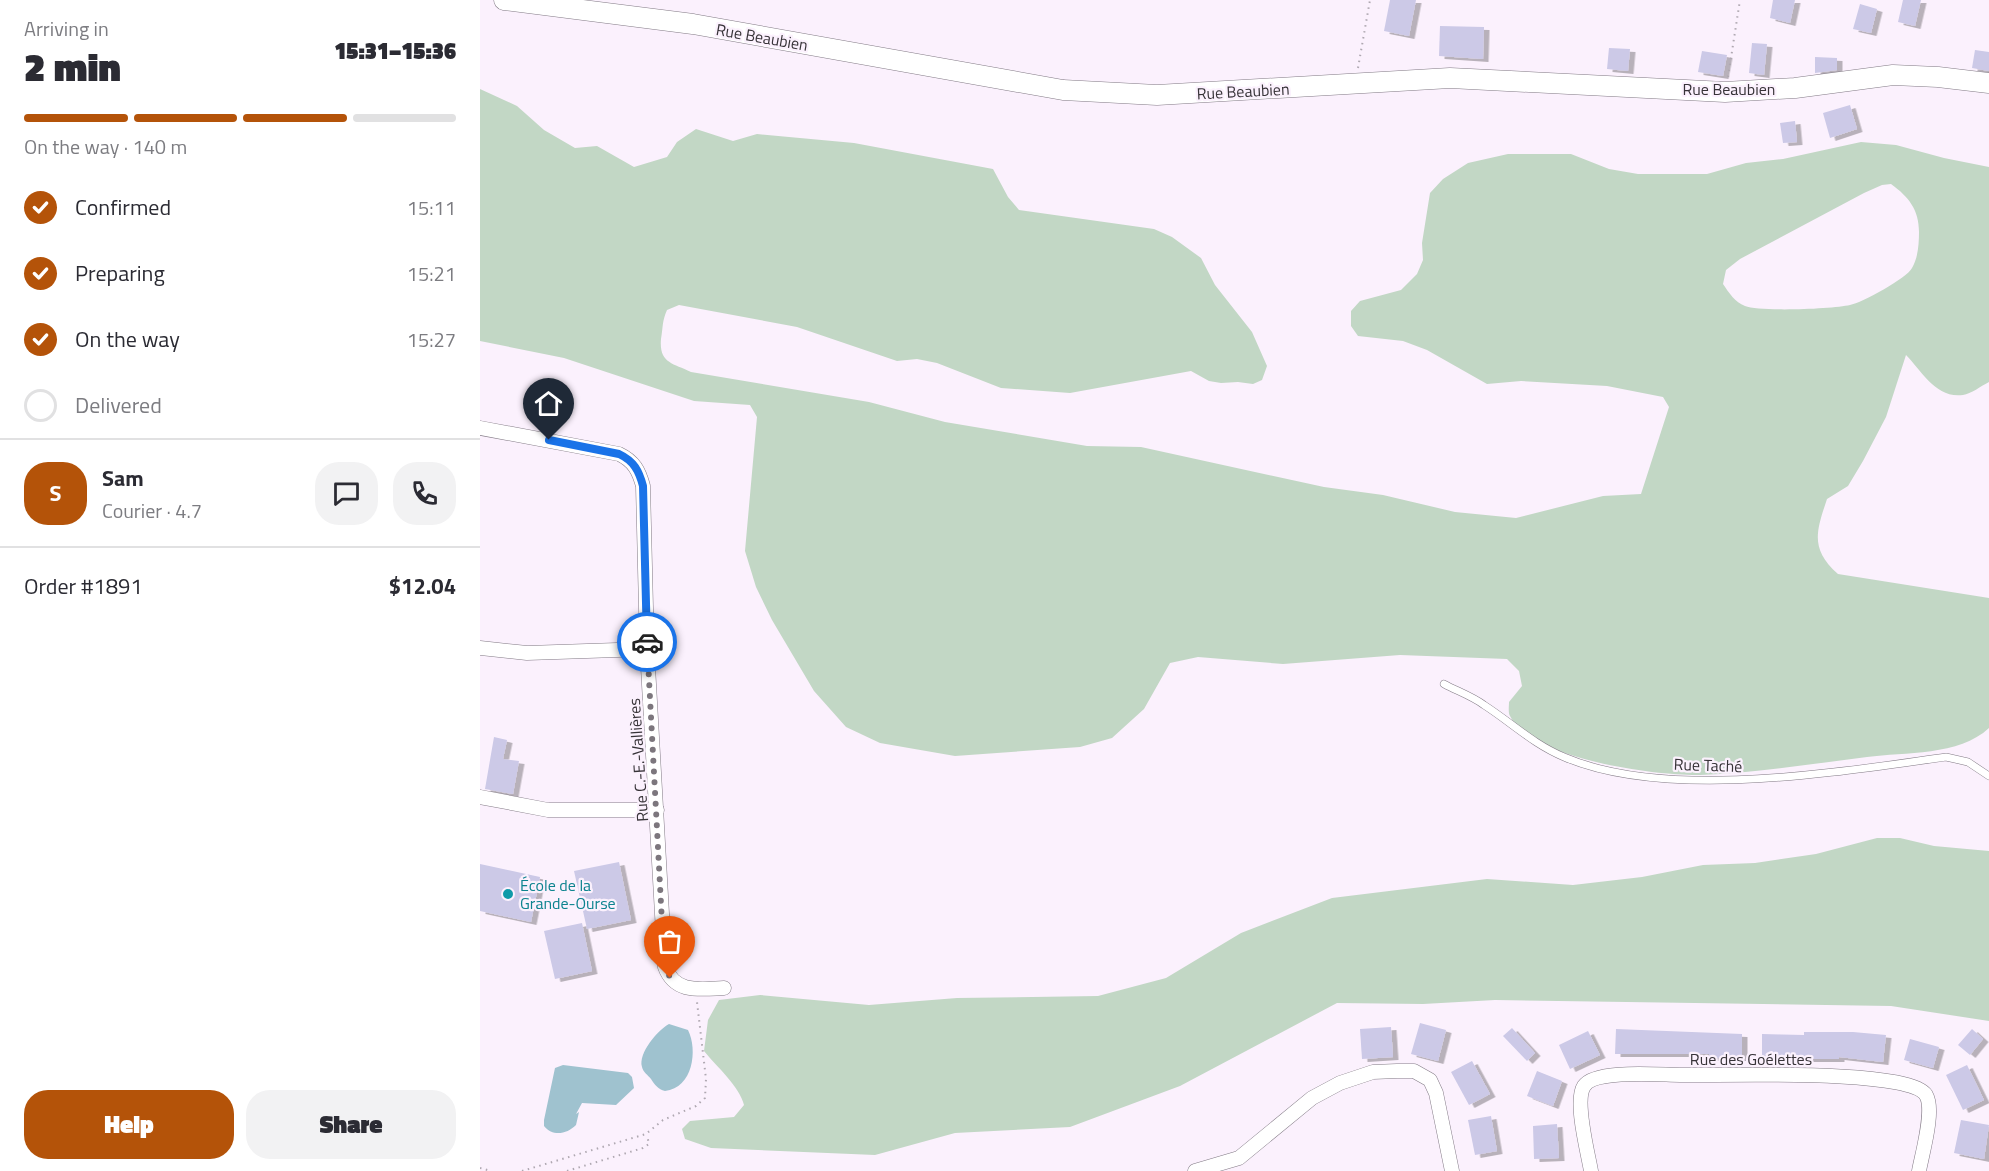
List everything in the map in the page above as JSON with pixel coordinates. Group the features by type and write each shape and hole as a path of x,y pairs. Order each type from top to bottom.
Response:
{"main road":[{"name":"Rue Beaubien","path":"504,0 693,24 1063,90 1156,95 1450,78 1725,92 1795,88 1893,75 1989,83"}],"street":[{"name":"Rue C.-E.-Vallières","path":"480,428 604,449 630,459 636,467 643,486 647,649 665,967 677,985 696,989"},
{"path":"480,648 516,653 647,649"},
{"path":"480,797 548,810 657,810"},
{"path":"696,989 724,987"},
{"path":"1195,1171 1239,1158 1312,1098 1341,1083 1372,1072 1397,1071 1414,1071 1430,1080 1436,1093 1452,1171"},
{"name":"Rue des Goélettes","path":"1591,1171 1580,1100 1583,1087 1593,1078 1661,1075 1832,1075 1901,1082 1917,1087 1926,1095 1930,1108 1919,1171"}],"lane":[{"name":"Rue Taché","path":"1444,684 1484,704 1546,749 1566,758 1610,771 1644,777 1749,780 1947,757 1968,762 1989,776"}],"path":[{"path":"1358,84 1358,62 1370,0"},
{"path":"1725,92 1740,0"},
{"path":"522,1171 646,1134 663,1120 696,1107 705,1098 706,1079 697,1019 696,989"},
{"path":"567,1171 643,1148 649,1144 646,1134"},
{"path":"480,1168 491,1171"}],"green space":[{"path":"480,89 517,106 544,130 575,148 597,146 634,167 667,157 677,142 696,129 733,141 757,134 854,143 993,169 1008,197 1019,210 1154,229 1172,237 1201,258 1215,285 1252,332 1267,366 1262,380 1253,384 1221,383 1209,381 1191,371 1070,393 1001,388 937,363 917,359 897,361 797,327 679,305 667,310 663,321 661,347 668,361 691,372 869,402 945,422 1087,446 1141,447 1324,487 1383,495 1455,512 1516,518 1603,496 1641,494 1669,407 1663,397 1607,386 1521,381 1487,384 1427,350 1403,341 1358,336 1351,326 1351,311 1360,301 1401,290 1417,274 1423,260 1422,243 1430,193 1443,179 1468,163 1508,154 1571,154 1609,169 1638,174 1707,174 1746,163 1783,159 1861,142 1896,145 1989,167 1989,382 1963,395 1945,393 1930,382 1906,355 1886,417 1863,461 1848,486 1827,499 1820,521 1818,540 1823,556 1838,574 1989,598 1989,728 1963,744 1931,751 1721,774 1680,775 1596,762 1542,744 1522,731 1510,716 1509,711 1509,702 1522,686 1519,671 1507,659 1400,655 1283,664 1198,657 1170,663 1144,709 1112,738 1080,747 955,756 880,743 846,727 814,691 772,620 756,587 745,551 757,417 750,405 694,401 564,358 480,341","holes":["1891,184 1908,199 1917,217 1919,224 1917,255 1908,272 1874,295 1850,305 1765,309 1741,304 1723,284 1726,270 1740,259 1864,193 1882,185"]},
{"path":"1877,838 1900,838 1934,846 1989,851 1989,1021 1891,1006 1495,1000 1423,1004 1337,1003 1180,1086 1070,1127 955,1133 875,1155 711,1148 685,1139 682,1129 690,1121 734,1117 744,1105 733,1084 704,1051 708,1020 719,1000 760,995 869,1005 957,998 1098,996 1166,978 1241,933 1332,898 1487,879 1573,885 1642,877 1703,865 1755,863 1816,854"}],"water":[{"path":"669,1024 688,1030 693,1057 691,1067 682,1083 665,1091 660,1089 644,1072 642,1061 650,1043"},
{"path":"563,1065 628,1073 632,1077 634,1088 616,1105 582,1103 576,1114 579,1112 576,1125 564,1132 552,1132 544,1126 544,1120 555,1068"}],"building":[{"path":"1390,0 1416,0 1409,36 1384,31"},
{"path":"1773,0 1795,0 1790,23 1770,18"},
{"path":"1903,0 1921,0 1915,26 1898,22"},
{"path":"1860,4 1877,9 1871,33 1853,29"},
{"path":"1440,26 1484,27 1483,59 1439,56"},
{"path":"1752,43 1767,44 1764,75 1749,73"},
{"path":"1609,48 1630,49 1628,71 1607,69"},
{"path":"1975,50 1989,52 1989,71 1972,68"},
{"path":"1702,51 1727,55 1723,76 1698,72"},
{"path":"1815,57 1837,58 1837,70 1815,73"},
{"path":"1850,105 1857,129 1830,138 1823,113"},
{"path":"1795,121 1797,142 1783,143 1780,123"},
{"path":"494,737 507,740 503,759 519,761 513,794 485,789"},
{"path":"619,862 631,920 587,929 574,871"},
{"name":"École de la Grande-Ourse","path":"480,864 540,877 531,922 480,911"},
{"path":"582,923 592,971 555,979 544,931"},
{"path":"1420,1023 1446,1030 1438,1061 1411,1054"},
{"path":"1391,1027 1393,1057 1362,1059 1360,1029"},
{"path":"1512,1028 1535,1053 1527,1061 1503,1036"},
{"path":"1616,1029 1742,1034 1742,1058 1709,1058 1709,1054 1615,1054"},
{"path":"1972,1029 1983,1039 1970,1055 1958,1045"},
{"path":"1588,1031 1600,1055 1570,1069 1559,1045"},
{"path":"1804,1032 1886,1035 1883,1062 1839,1057 1839,1059 1762,1059 1762,1034 1804,1035"},
{"path":"1910,1039 1939,1047 1933,1068 1904,1060"},
{"path":"1472,1061 1490,1094 1469,1105 1451,1072"},
{"path":"1967,1065 1984,1100 1963,1110 1946,1075"},
{"path":"1537,1071 1562,1081 1553,1106 1527,1096"},
{"path":"1491,1116 1497,1151 1475,1155 1468,1120"},
{"path":"1961,1120 1989,1125 1984,1159 1954,1153"},
{"path":"1557,1124 1559,1158 1534,1159 1533,1126"}],"way so far":[{"path":"647,642 660,846 664,960 670,978"}],"place":[{"name":"École de la Grande-Ourse","path":"508,894"}],"route":[{"path":"549,440 604,449 619,454 630,459 640,475 643,486 647,642"}]}
